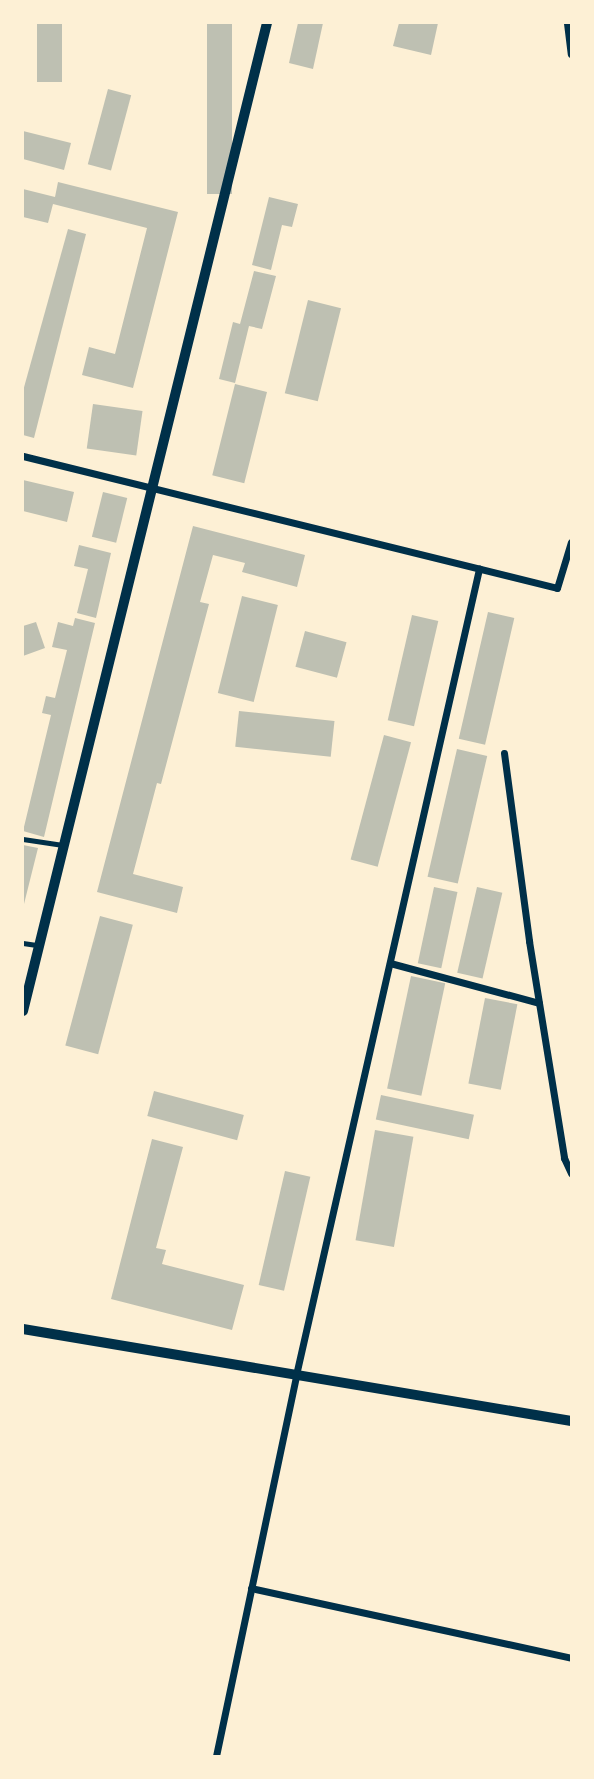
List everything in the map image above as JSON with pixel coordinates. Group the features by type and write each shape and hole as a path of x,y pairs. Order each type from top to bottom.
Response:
{"street":[{"path":"23,1011 267,23"},
{"path":"567,23 571,54"},
{"path":"23,456 557,588 571,542"},
{"path":"216,1756 296,1375 479,569"},
{"path":"504,753 539,1003 564,1158 571,1173"},
{"path":"390,964 539,1003"},
{"path":"23,1329 571,1421"},
{"path":"251,1588 571,1658"}],"lane":[{"path":"23,839 64,845"},
{"path":"23,943 39,946"}],"building":[{"path":"37,23 62,23 62,82 37,82"},
{"path":"207,23 232,23 232,194 207,194"},
{"path":"298,23 323,23 313,69 289,63"},
{"path":"399,23 438,23 431,55 393,46"},
{"path":"108,89 131,95 111,171 88,164"},
{"path":"23,131 71,143 64,170 23,159"},
{"path":"58,182 178,212 133,388 82,375 89,347 115,354 147,228 53,204 48,223 23,217 23,189 55,197"},
{"path":"269,197 298,204 292,227 282,225 271,270 252,265"},
{"path":"68,229 86,234 34,438 23,435 23,391"},
{"path":"254,271 276,276 262,329 249,326 235,383 219,379 233,322 240,324"},
{"path":"308,300 341,308 318,401 285,393"},
{"path":"235,384 267,392 244,483 212,475"},
{"path":"93,404 143,411 136,456 87,449"},
{"path":"23,480 74,492 67,522 23,511"},
{"path":"103,492 127,498 116,543 92,537"},
{"path":"193,526 305,555 297,587 242,572 245,563 213,555 200,602 209,604 161,784 157,783 133,874 183,887 177,913 97,892"},
{"path":"79,545 111,553 96,618 77,613 88,569 74,566"},
{"path":"242,596 278,605 254,702 218,693"},
{"path":"488,612 514,618 485,745 459,739"},
{"path":"412,615 438,621 414,726 388,720"},
{"path":"75,618 95,623 44,837 23,831 51,715 42,713 46,696 55,698 67,650 52,647 58,622 73,626"},
{"path":"36,622 45,648 23,656 23,626"},
{"path":"305,631 347,642 337,678 295,667"},
{"path":"239,711 334,721 331,757 235,747"},
{"path":"384,735 411,742 378,867 351,860"},
{"path":"457,749 487,756 458,884 428,877"},
{"path":"23,845 38,848 24,904 23,904"},
{"path":"434,887 457,892 441,968 418,963"},
{"path":"477,887 502,893 483,979 457,973"},
{"path":"100,916 133,925 98,1054 65,1045"},
{"path":"411,976 445,983 421,1096 387,1088"},
{"path":"485,998 517,1004 501,1090 468,1083"},
{"path":"154,1091 244,1115 237,1140 147,1116"},
{"path":"381,1095 474,1115 469,1139 376,1119"},
{"path":"375,1130 413,1137 394,1247 356,1240"},
{"path":"152,1139 183,1147 156,1248 166,1250 162,1264 244,1285 232,1330 111,1299"},
{"path":"285,1171 310,1177 284,1291 259,1285"}]}
